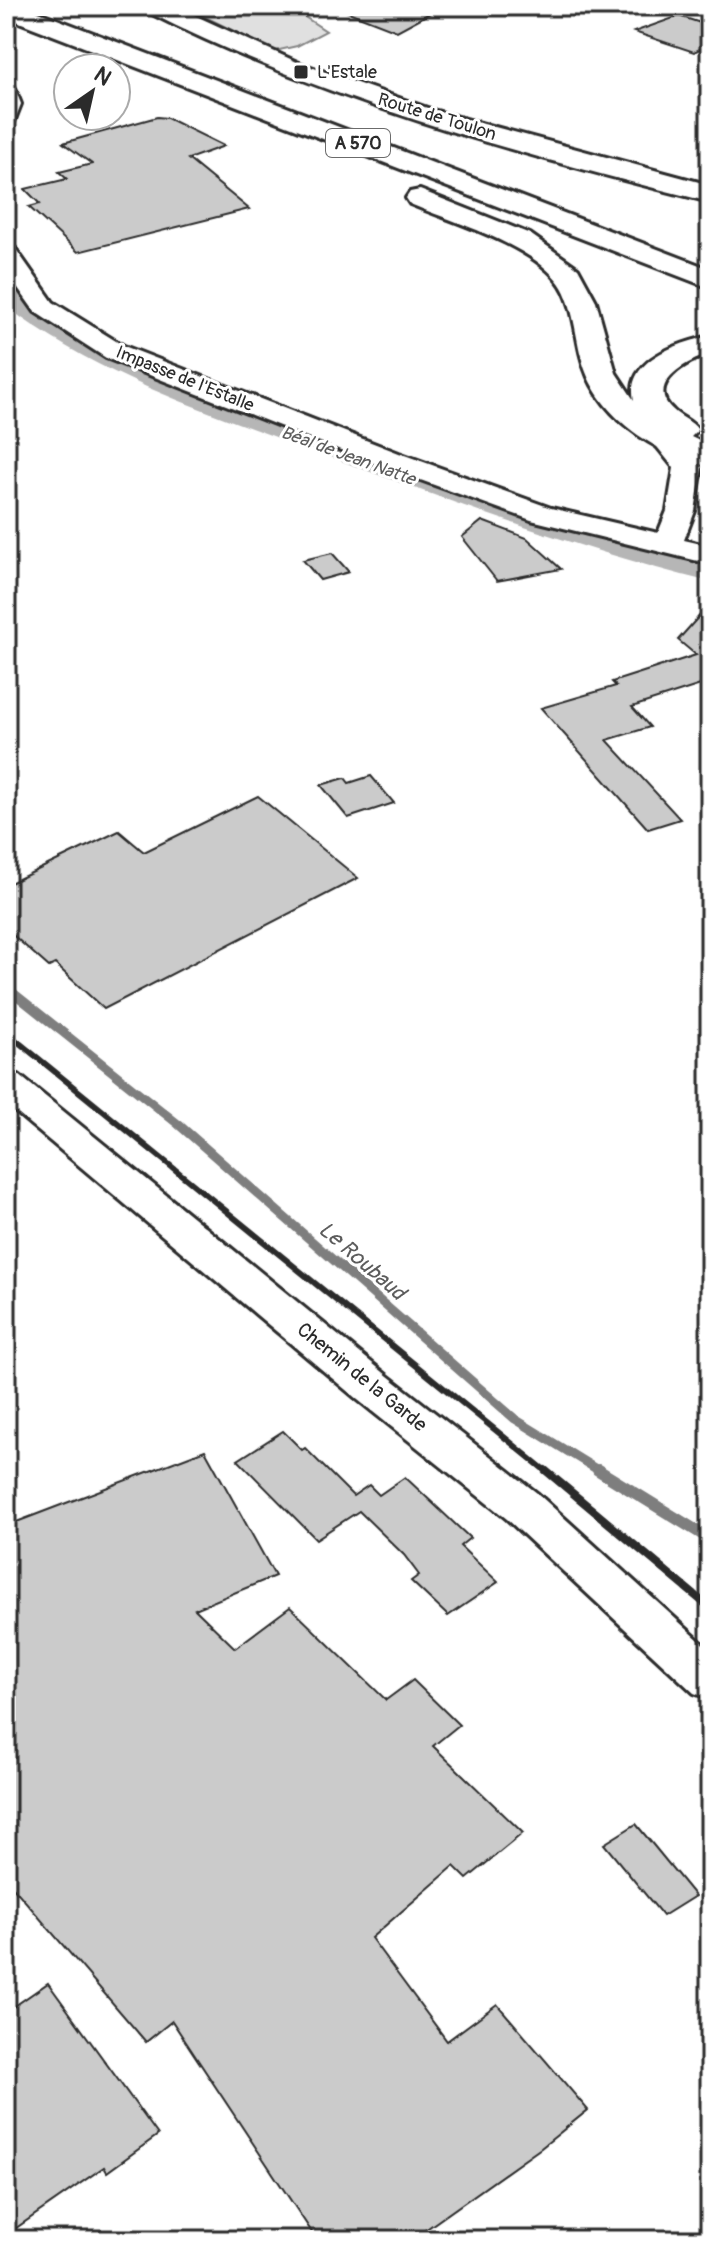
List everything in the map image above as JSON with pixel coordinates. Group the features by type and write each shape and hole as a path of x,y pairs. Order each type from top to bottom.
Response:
{"main road":[{"name":"Route de Toulon","path":"155,6 227,42 301,72 404,107 710,197"},
{"name":"A 570","path":"6,8 710,279"},
{"path":"44,23 115,42 710,269"},
{"name":"A 570","path":"6,27 70,52"},
{"name":"A 570","path":"132,76 710,301"},
{"path":"132,77 312,154"},
{"path":"396,188 533,249 568,275 585,311 602,374 614,395 629,414 664,438 705,455"},
{"path":"705,455 648,400 646,388 651,376 662,364 693,349 710,345"}],"street":[{"path":"6,91 10,104 6,117"},
{"name":"Impasse de l'Estalle","path":"6,253 44,307 115,352 541,514 668,544"},
{"path":"668,544 705,455"},
{"path":"668,544 710,493"},
{"path":"668,544 710,555"},
{"name":"Chemin de la Garde","path":"6,1084 373,1388 522,1506 710,1679"}],"shaded area":[{"path":"183,6 281,6 326,31 297,46 275,51"}],"building":[{"path":"338,6 443,6 397,31"},
{"path":"679,16 710,26 710,44 694,52 634,32"},
{"path":"157,117 167,118 224,146 188,159 249,209 78,252 29,207 40,204 25,189 67,179 59,172 92,164 63,143 103,132 132,132 132,124"},
{"path":"482,521 527,538 561,569 497,581 462,537"},
{"path":"332,553 349,572 320,580 303,560"},
{"path":"710,604 710,682 632,707 650,727 607,740 680,819 648,829 541,708 616,686 612,682 696,655 678,640"},
{"path":"371,776 394,803 348,818 321,785 345,778 349,783"},
{"path":"258,796 358,878 104,1009 55,964 49,967 6,929 6,885 119,831 144,852"},
{"path":"283,1431 302,1450 305,1448 353,1496 369,1485 379,1495 405,1477 470,1538 460,1546 498,1582 448,1616 411,1581 419,1575 404,1555 359,1511 316,1539 238,1460"},
{"path":"205,1450 275,1576 195,1609 235,1648 290,1607 386,1700 413,1680 459,1725 433,1746 523,1833 467,1879 454,1866 371,1938 447,2041 497,2004 588,2110 541,2148 411,2240 317,2240 172,2021 146,2042 6,1879 6,1526"},
{"path":"636,1824 695,1896 663,1916 604,1844"},
{"path":"48,1983 158,2135 107,2172 104,2167 6,2235 6,2012"}],"waterway":[{"name":"Béal de Jean Natte","path":"6,295 47,327 145,380 505,514 710,574"},
{"name":"Le Roubaud","path":"6,987 178,1124 515,1419 601,1472"},
{"name":"Le Roubaud","path":"598,1470 710,1539"}],"railway":[{"path":"6,1032 547,1472"},
{"path":"545,1470 710,1608"}],"place":[{"name":"L'Estale","path":"301,72"}]}
